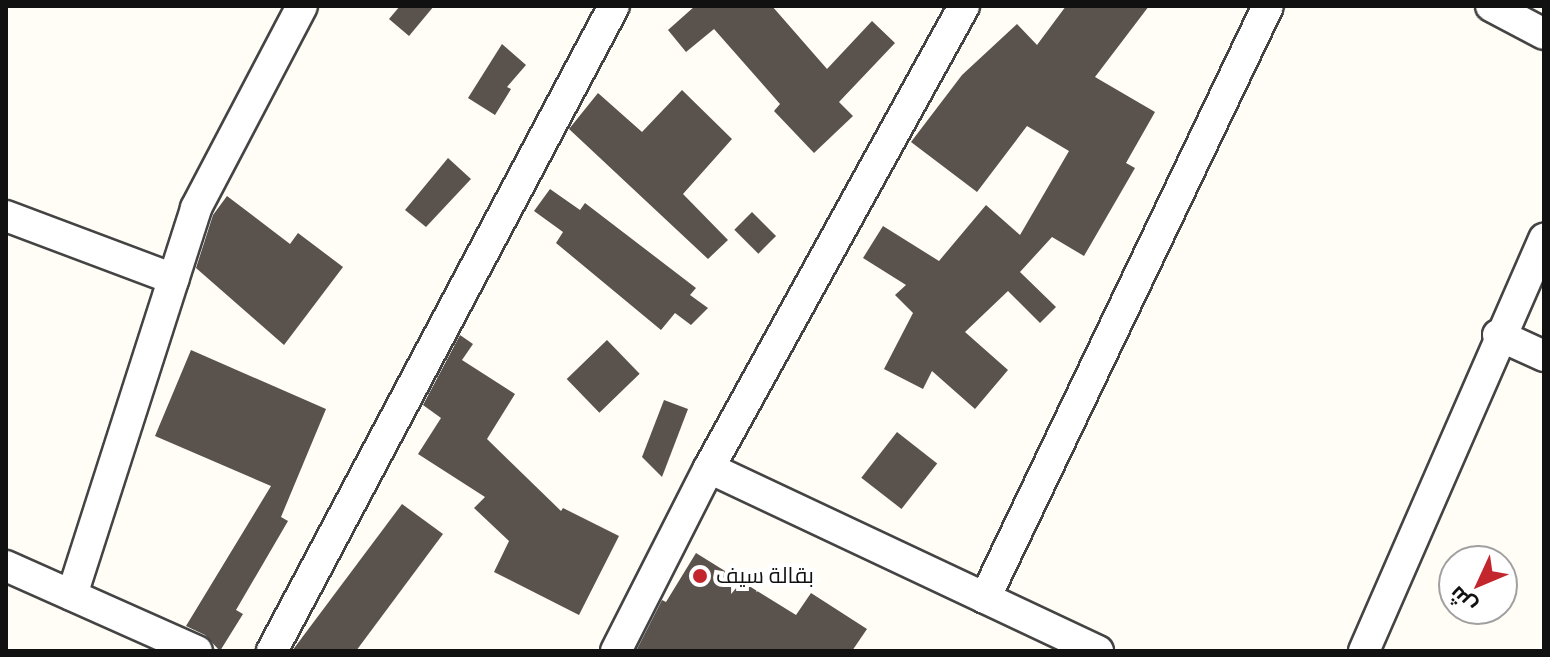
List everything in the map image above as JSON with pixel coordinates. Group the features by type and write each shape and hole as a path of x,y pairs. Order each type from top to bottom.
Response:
{"street":[{"path":"72,595 196,208 302,6"},
{"path":"272,651 614,6"},
{"path":"616,651 709,468 964,6"},
{"path":"985,598 1268,6"},
{"path":"1491,6 1544,34"},
{"path":"6,216 174,279"},
{"path":"1364,651 1498,335 1544,239"},
{"path":"1498,335 1544,356"},
{"path":"709,468 1098,651"},
{"path":"6,566 197,651"}],"building":[{"path":"400,6 434,6 409,36 389,19"},
{"path":"695,6 772,6 827,69 872,21 895,43 839,102 853,116 814,153 774,111 780,104 714,29 686,52 668,30"},
{"path":"1066,6 1149,6 1095,77 1155,112 1126,163 1135,168 1084,256 1052,237 1020,272 1056,307 1040,323 1008,291 965,332 1008,370 975,409 932,371 923,389 884,369 913,313 895,295 906,285 863,258 883,226 939,261 986,205 1020,235 1069,151 1027,126 977,192 911,142 962,75 1017,24 1037,45"},
{"path":"502,44 526,65 507,87 511,89 495,115 468,98"},
{"path":"682,90 732,139 683,194 728,240 708,259 569,129 598,93 642,132"},
{"path":"448,158 471,179 426,227 405,210"},
{"path":"550,189 580,210 585,203 696,288 690,295 708,308 691,325 675,313 661,330 556,243 563,232 534,211"},
{"path":"227,196 290,244 298,233 343,267 284,345 196,268 213,215"},
{"path":"752,212 776,236 758,254 734,230"},
{"path":"460,335 473,344 462,360 515,394 487,439 561,511 563,508 619,536 579,615 494,572 509,541 474,508 485,497 418,454 441,418 423,405"},
{"path":"607,340 640,374 599,413 567,379"},
{"path":"191,350 326,409 281,517 288,521 236,610 243,614 220,651 205,635 186,626 271,486 155,436"},
{"path":"664,400 688,409 662,477 642,457"},
{"path":"897,432 937,463 901,509 861,478"},
{"path":"402,504 443,534 356,651 292,651"},
{"path":"696,553 796,615 811,593 867,629 852,651 636,651 662,600 666,602"}],"place":[{"name":"بقالة سيف","path":"700,576"}]}
